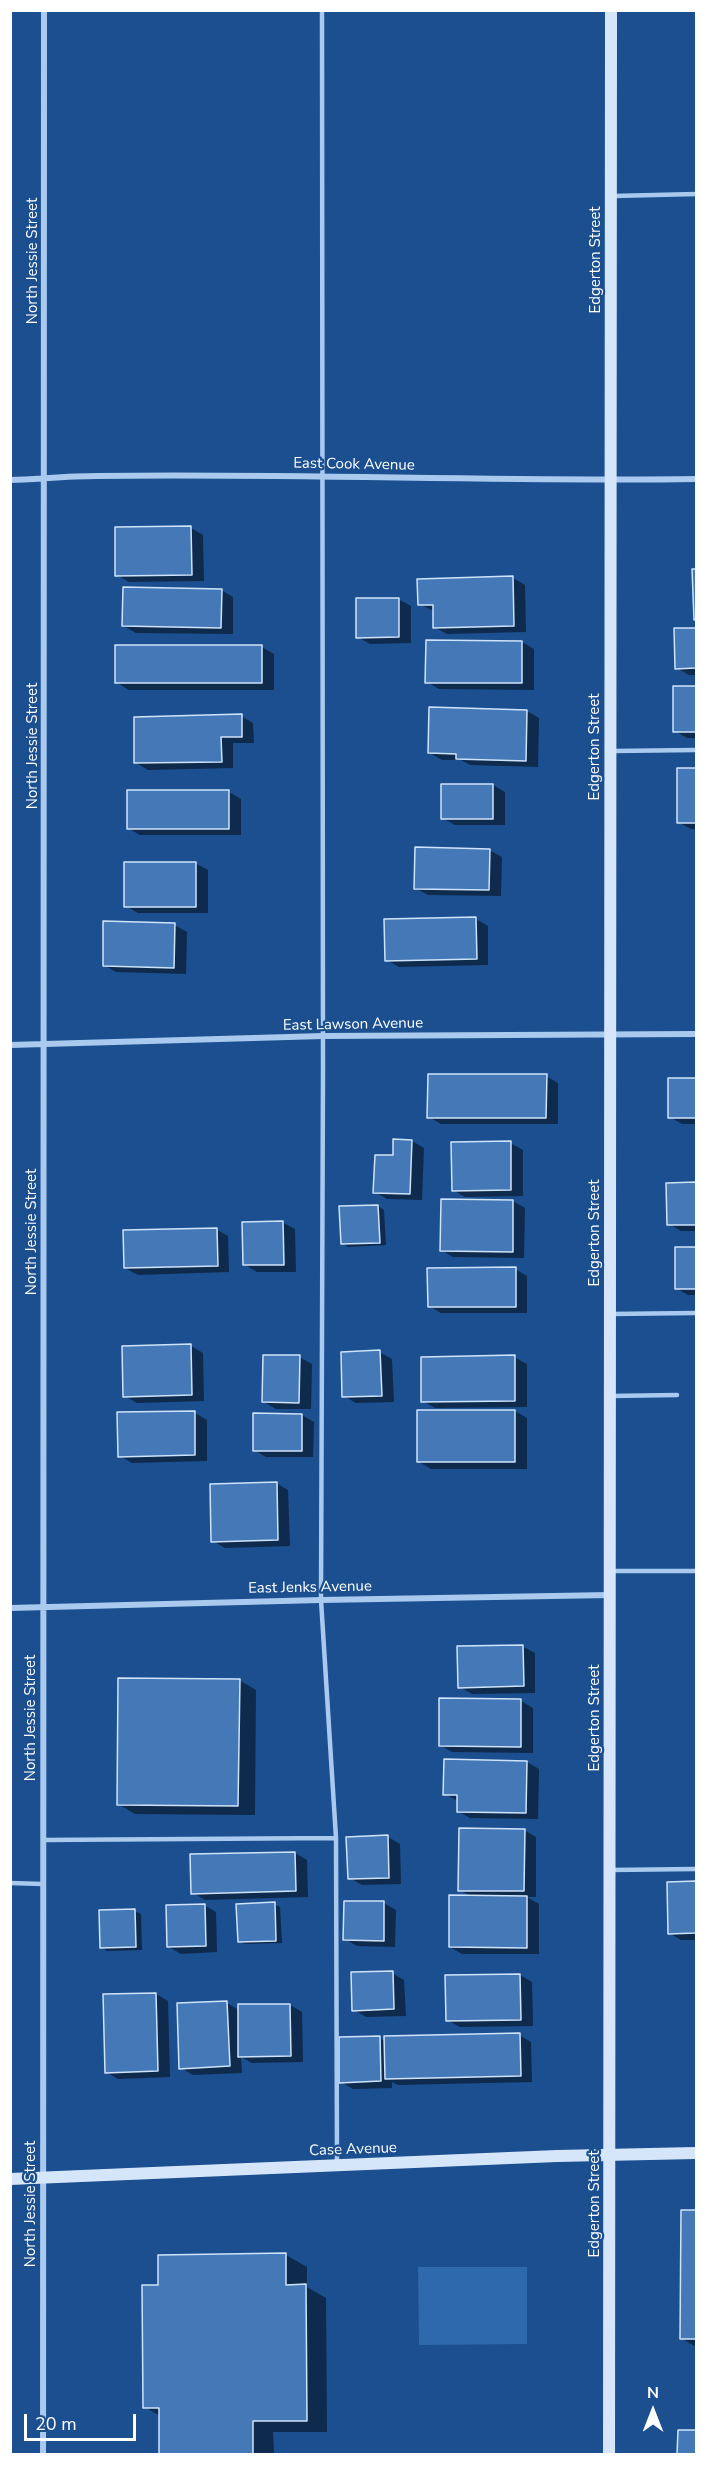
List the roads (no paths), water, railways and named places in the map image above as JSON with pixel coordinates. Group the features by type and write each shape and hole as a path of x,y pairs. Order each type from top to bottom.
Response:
{"street":[{"name":"North Jessie Street","path":"43,2454 44,10"},
{"name":"Edgerton Street","path":"609,2454 611,10"},
{"name":"East Cook Avenue","path":"10,480 94,476 696,479"},
{"name":"East Lawson Avenue","path":"10,1045 323,1036 696,1035"},
{"name":"East Jenks Avenue","path":"10,1608 321,1599 610,1595"},
{"name":"Case Avenue","path":"10,2179 696,2153"}],"lane":[{"path":"322,10 321,1599 336,1838 337,2166"},
{"path":"611,196 696,194"},
{"path":"610,751 696,750"},
{"path":"610,1314 696,1313"},
{"path":"610,1396 677,1395"},
{"path":"610,1571 696,1571"},
{"path":"43,1840 336,1838"},
{"path":"610,1870 696,1869"},
{"path":"10,1883 44,1884"}]}
